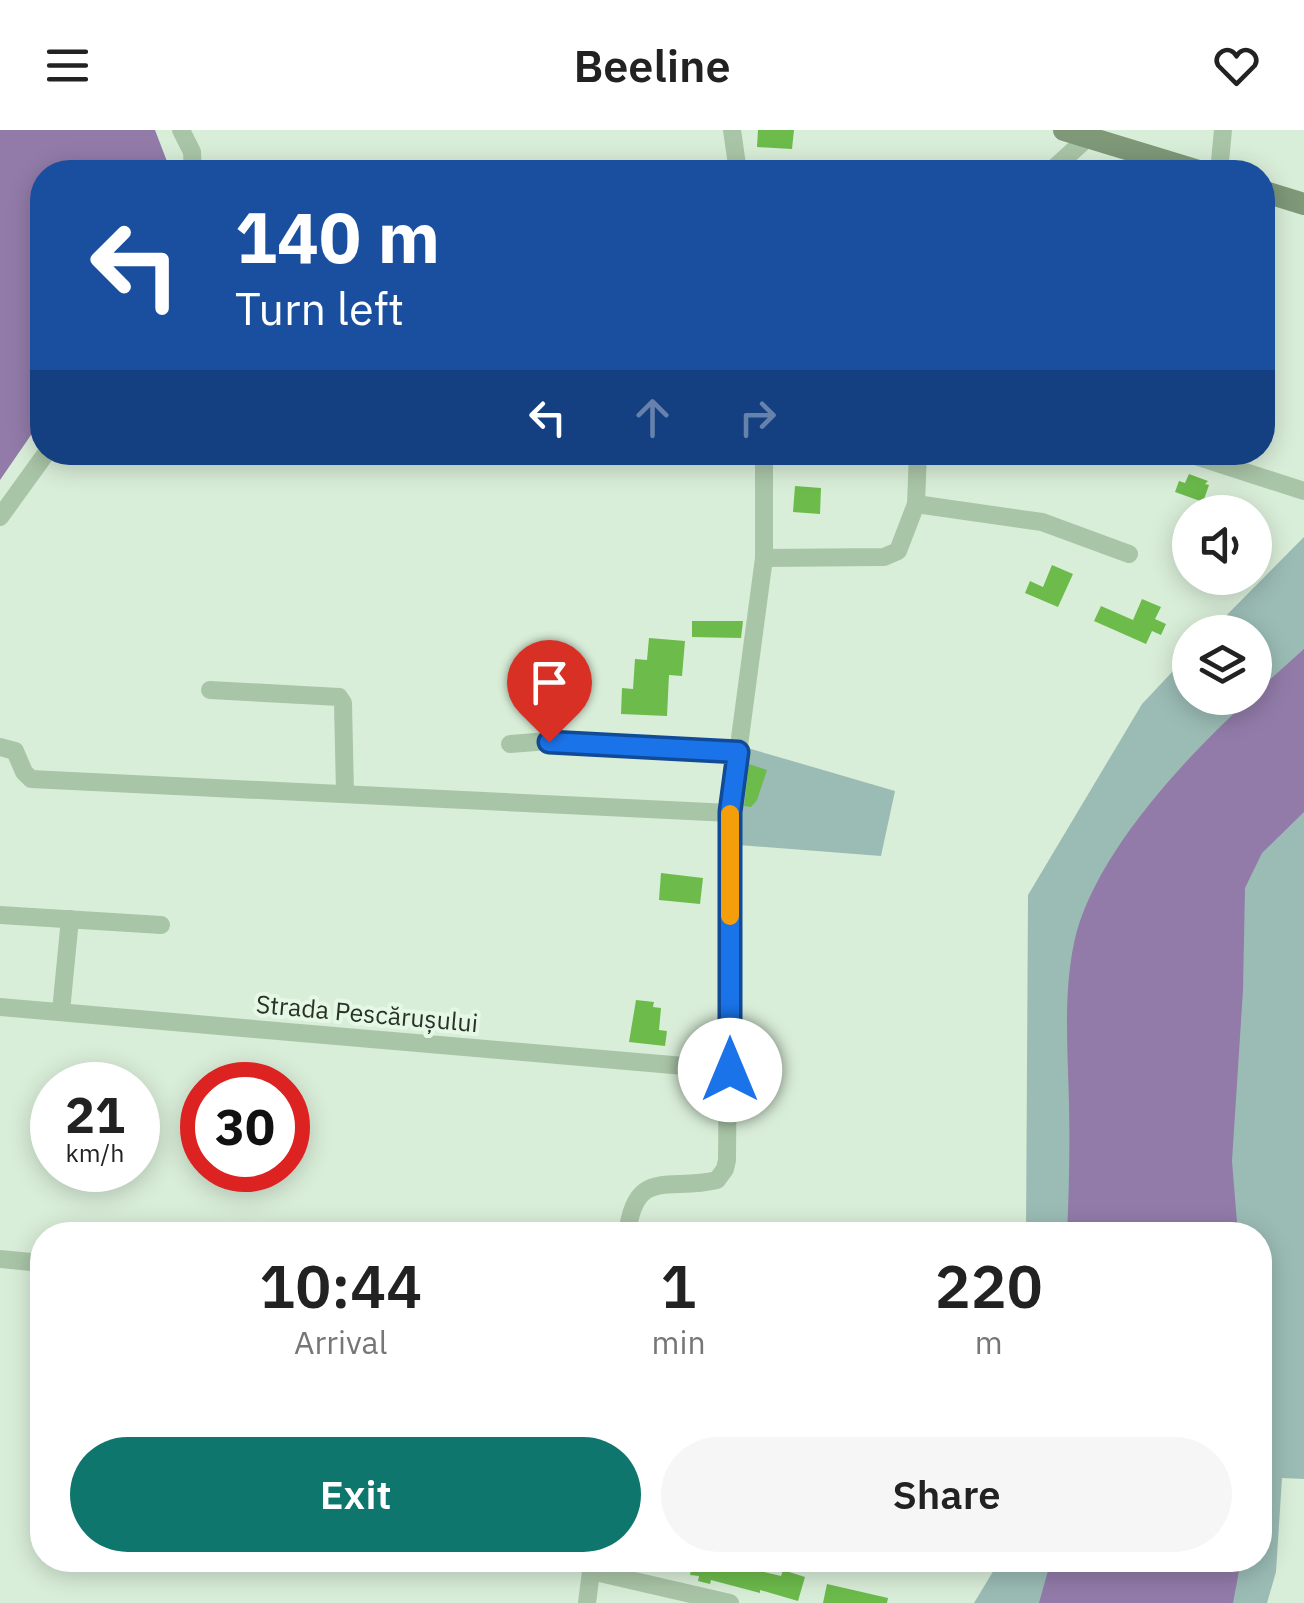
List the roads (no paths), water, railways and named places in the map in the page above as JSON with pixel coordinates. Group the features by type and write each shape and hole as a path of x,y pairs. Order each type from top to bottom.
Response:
{"main road":[{"path":"1064,130 1161,160"},
{"path":"1275,195 1304,204"}],"street":[{"path":"181,130 192,160"},
{"path":"732,130 736,160"},
{"path":"1219,160 1222,130"},
{"path":"1063,160 1087,138"},
{"path":"0,516 37,465"},
{"path":"630,1222 634,1203 653,1184 704,1183 717,1180 725,1170 730,1070 730,812 764,558 764,465"},
{"path":"764,558 884,557 898,551 916,504 918,465"},
{"path":"1223,465 1304,491"},
{"path":"916,504 1042,522 1129,554"},
{"path":"210,690 340,697 345,793"},
{"path":"510,744 549,742 738,752"},
{"path":"0,747 14,751 31,779 730,812"},
{"path":"0,914 161,926"},
{"path":"62,1011 70,919"},
{"name":"Strada Pescărușului","path":"0,1007 730,1070"},
{"path":"0,1259 30,1262"},
{"path":"587,1603 591,1572"},
{"path":"614,1572 730,1603"}]}
